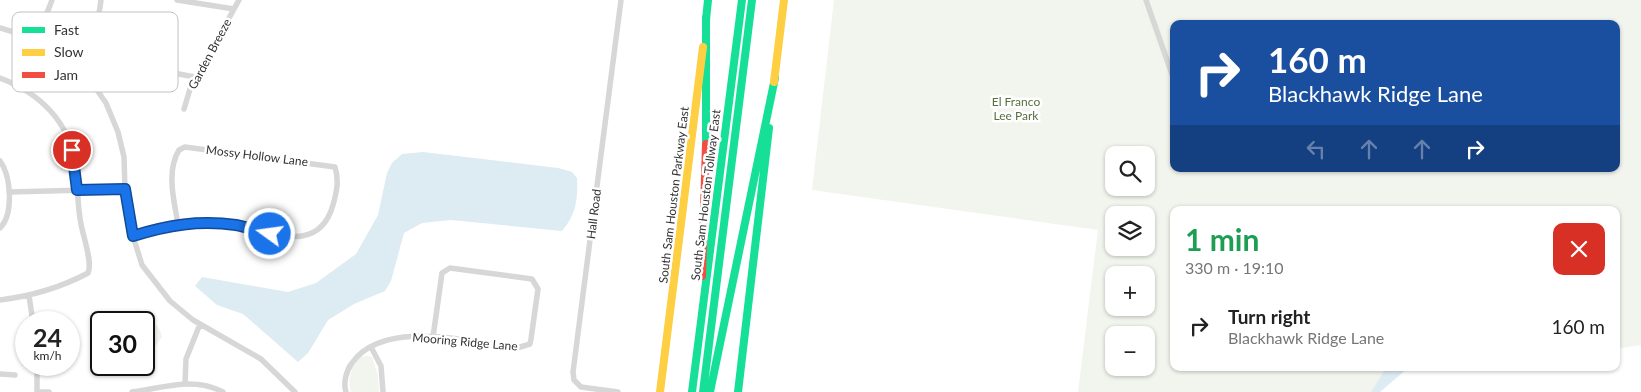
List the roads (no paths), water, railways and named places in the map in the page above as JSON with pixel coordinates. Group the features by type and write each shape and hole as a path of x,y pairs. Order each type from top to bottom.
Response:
{"main road":[{"name":"South Sam Houston Parkway East","path":"660,392 708,0"},
{"name":"South Sam Houston Tollway East","path":"692,392 742,0"},
{"name":"South Sam Houston Tollway East","path":"703,392 752,0"},
{"path":"738,392 784,0"},
{"path":"701,324 707,101 706,17"},
{"path":"710,392 775,78"}],"street":[{"path":"47,12 52,0"},
{"path":"177,0 234,9"},
{"name":"Garden Breeze","path":"184,109 196,77 239,0"},
{"name":"Hall Road","path":"618,392 581,387 574,380 573,372 621,0"},
{"path":"1146,0 1170,69"},
{"path":"0,28 12,32"},
{"path":"178,75 196,77"},
{"path":"0,78 12,83"},
{"path":"0,300 29,296 64,286 90,270 72,150 61,123 30,92"},
{"path":"98,92 106,103 118,132 124,157 125,189 133,236 142,266 170,301 200,324 260,359 295,392"},
{"name":"Mossy Hollow Lane","path":"185,147 335,167 338,176 337,189 326,222 312,233 296,237 280,236 238,226 196,222 178,224 173,196 173,167 179,150 185,147"},
{"path":"0,161 6,174 9,192 2,225"},
{"path":"9,192 125,189"},
{"path":"133,236 178,224"},
{"name":"Mooring Ridge Lane","path":"344,391 350,365 356,357 371,347 392,338 433,337 517,348 530,344 538,288 532,279 450,268 442,273 433,337"},
{"path":"29,296 31,311"},
{"path":"186,383 186,359 200,324"},
{"path":"371,347 381,366 383,392"},
{"path":"0,374 15,375"},
{"path":"37,376 37,392 49,392"},
{"path":"132,392 186,383 216,388 223,392"}],"park label":[{"name":"El Franco Lee Park","path":"1016,109"}]}
